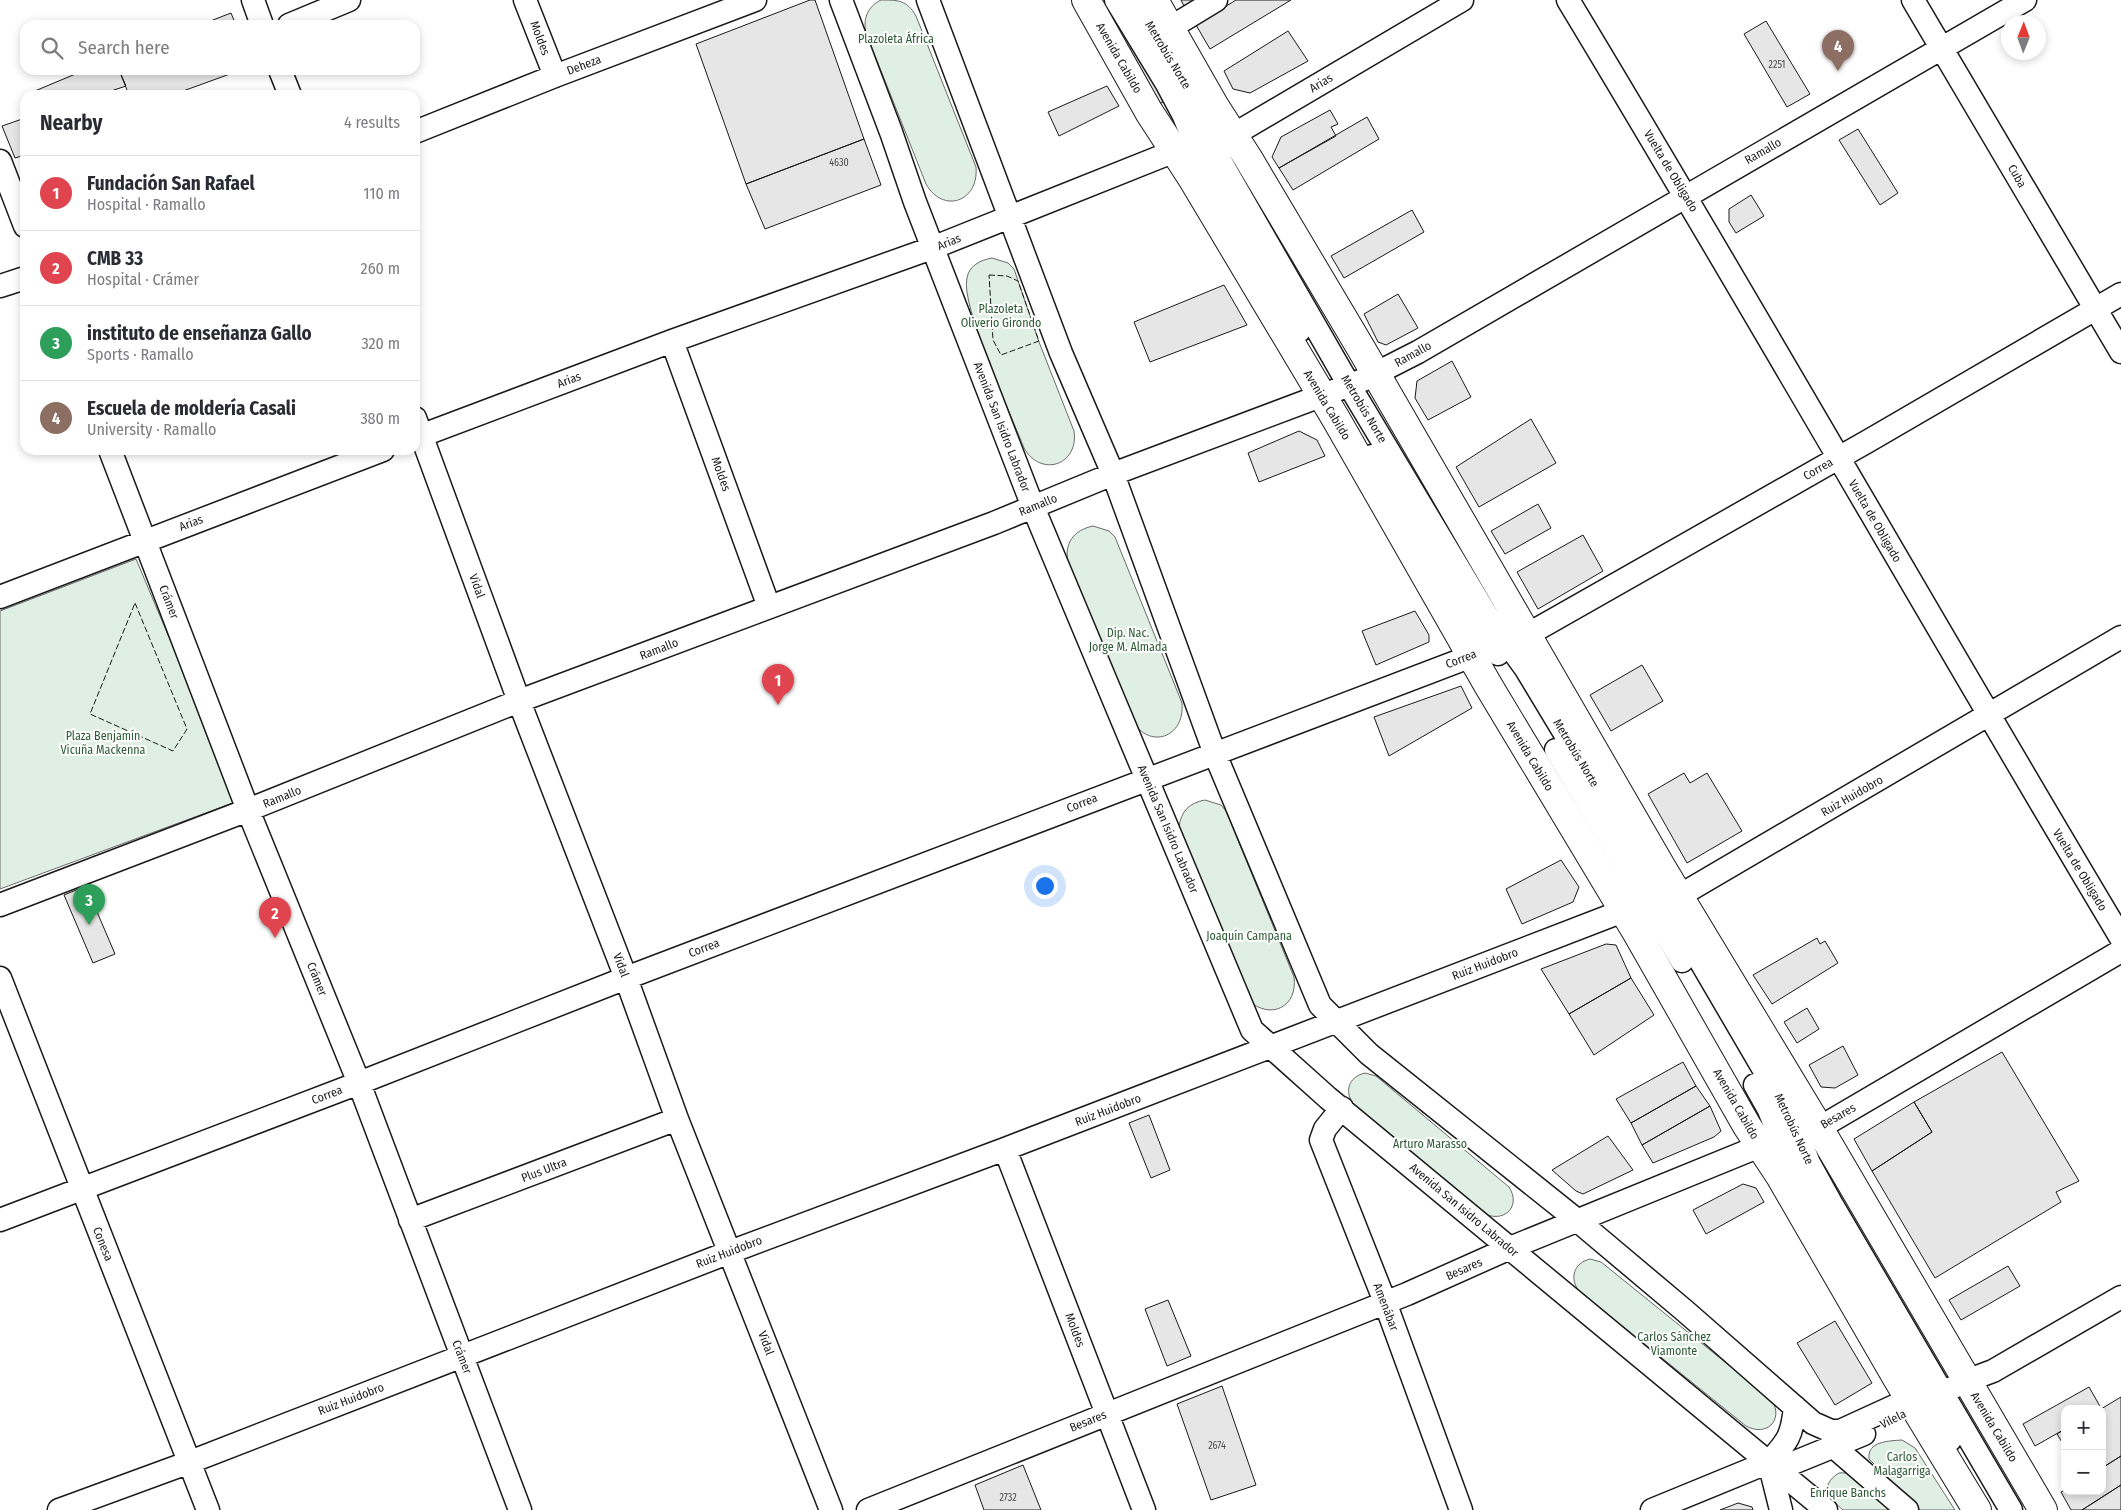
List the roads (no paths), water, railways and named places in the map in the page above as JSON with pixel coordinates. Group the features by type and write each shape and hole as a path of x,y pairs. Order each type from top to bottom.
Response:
{"main road":[{"name":"Avenida Cabildo","path":"1086,0 1149,112 1204,143 1375,374 1500,645 1654,903 1790,1137 1780,1176 1924,1401 1976,1510"},
{"name":"Avenida Cabildo","path":"1154,0 1170,28 1204,143 1335,391 1500,645 1654,903 1790,1137 1966,1381 2043,1510"}],"street":[{"path":"253,0 260,20"},
{"path":"301,20 349,0"},
{"name":"Moldes","path":"525,0 555,76"},
{"name":"Deheza","path":"420,130 555,76 755,0"},
{"name":"Avenida San Isidro Labrador","path":"841,0 932,248 1033,507 1252,1030 1342,1108 1826,1510"},
{"path":"928,0 1061,353 1113,474 1215,754 1320,1005 1369,1054 1578,1221 1795,1407 1793,1430 1783,1446 1769,1462 1782,1510"},
{"name":"Metrobús Norte","path":"1116,0 1183,114 1222,164 1335,391 1477,598 1500,645"},
{"name":"Metrobús Norte","path":"1136,0 1200,109 1204,143"},
{"path":"1170,28 1216,0"},
{"name":"Arias","path":"420,429 932,248 1204,143 1462,0"},
{"name":"Vuelta de Obligado","path":"1568,0 1686,195 1989,717 2121,938"},
{"name":"Cuba","path":"1913,0 2121,352"},
{"name":"Ramallo","path":"0,905 248,810 519,701 1033,507 1113,474 1335,391 1375,374 1418,352 2025,0"},
{"path":"282,75 288,90"},
{"path":"0,161 20,213"},
{"path":"0,286 20,280"},
{"name":"Correa","path":"0,1220 1146,778 1215,754 1500,645 1838,457 2121,294"},
{"name":"Moldes","path":"672,341 769,607"},
{"name":"Vidal","path":"420,438 626,978 678,1120 831,1510"},
{"name":"Crámer","path":"112,455 248,810 358,1083 520,1510"},
{"name":"Arias","path":"0,597 370,455"},
{"name":"Ruiz Huidobro","path":"59,1510 190,1462 730,1252 1005,1149 1335,1021 1654,903 1989,717 2121,638"},
{"name":"Besares","path":"868,1510 1385,1302 1510,1248 1790,1137 2121,951"},
{"name":"Conesa","path":"0,978 208,1510"},
{"name":"Amenábar","path":"1342,1108 1325,1129 1322,1140 1385,1302 1461,1510"},
{"name":"Plus Ultra","path":"410,1220 678,1120"},
{"name":"Metrobús Norte","path":"1790,1137 1809,1163 1830,1203 1884,1291 1924,1401 1991,1510"},
{"name":"Moldes","path":"1005,1149 1144,1510"},
{"name":"Vilela","path":"1652,1510 1769,1462 1793,1463 1834,1447 1966,1381 1993,1372 2121,1297"},
{"name":"Metrobús Norte","path":"1924,1401 2011,1510"},
{"name":"Vilela","path":"1795,1407 1813,1423 1831,1431 1840,1431 1924,1401"},
{"path":"1834,1447 1907,1510"}],"place":[{"name":"Escuela de moldería Casali","path":"1838,71"},
{"name":"Fundación San Rafael","path":"778,705"},
{"name":"instituto de enseñanza Gallo","path":"89,925"},
{"name":"CMB 33","path":"275,938"}],"park label":[{"name":"Plazoleta África","path":"896,39"},
{"name":"Plazoleta Oliverio Girondo","path":"1001,316"},
{"name":"Dip. Nac. Jorge M. Almada","path":"1128,640"},
{"name":"Plaza Benjamín Vicuña Mackenna","path":"103,743"},
{"name":"Joaquín Campana","path":"1249,936"},
{"name":"Arturo Marasso","path":"1430,1144"},
{"name":"Carlos Sánchez Viamonte","path":"1674,1344"},
{"name":"Carlos Malagarriga","path":"1902,1464"},
{"name":"Enrique Banchs","path":"1848,1493"}]}
